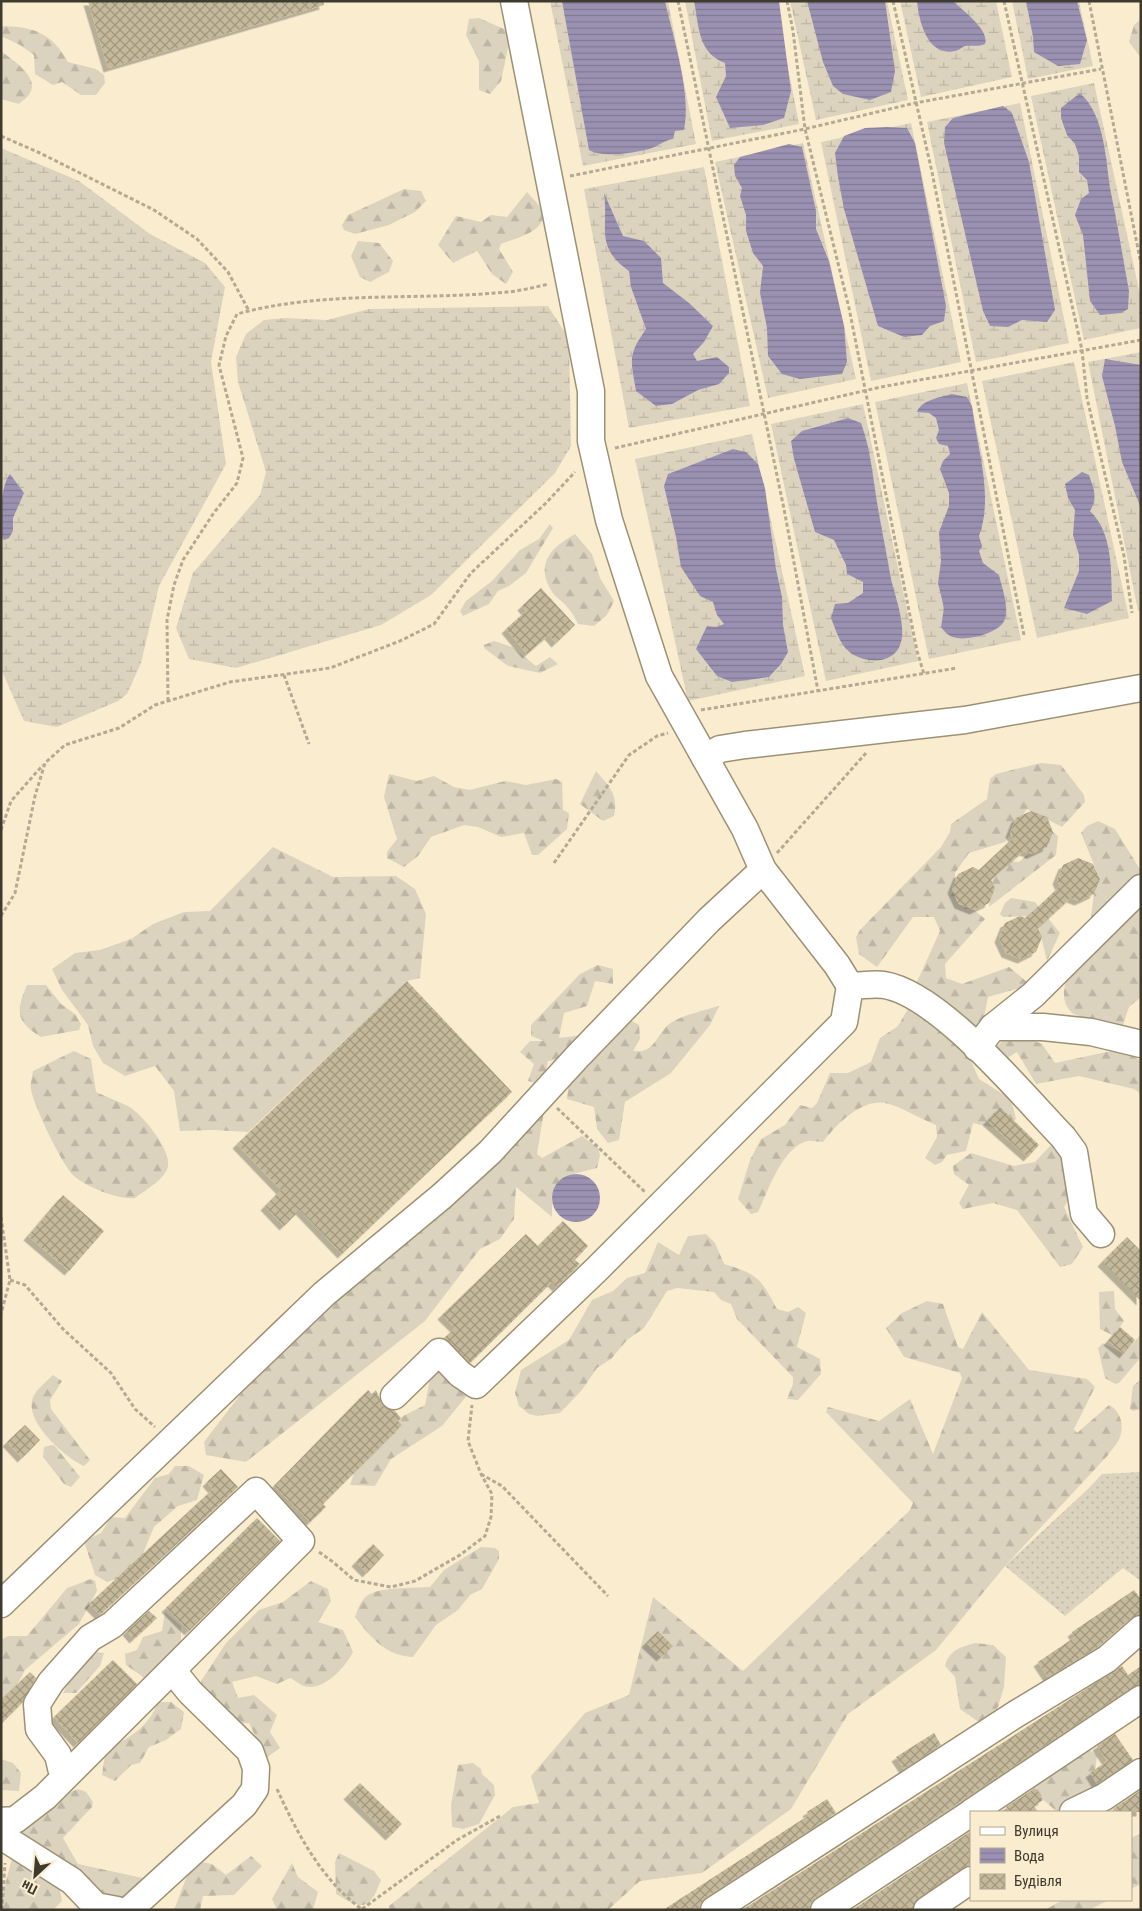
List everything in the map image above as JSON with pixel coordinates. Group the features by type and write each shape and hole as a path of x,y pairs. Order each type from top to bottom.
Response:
{"street":[{"path":"394,1396 439,1352 460,1374 476,1385 660,1206 844,1022 850,986 837,965 762,870 745,829 659,676 609,520 591,441 591,392 514,1"},
{"path":"705,758 720,750 745,745 965,720 1141,688"},
{"path":"5,1593 170,1442 324,1294 442,1196 490,1152 709,920 762,870"},
{"path":"977,1048 993,1027 1033,995 1141,888"},
{"path":"850,986 884,984 914,997 936,1010 977,1048 1063,1137 1074,1152 1084,1214 1101,1234"},
{"path":"993,1027 1043,1027 1091,1032 1141,1044"},
{"path":"63,1776 58,1755 39,1729 37,1704 51,1682 90,1638 112,1625 256,1491 301,1541 173,1671 63,1776 45,1797 15,1820 3,1833 72,1881 96,1906 117,1910"},
{"path":"714,1910 1016,1714 1107,1659 1141,1630"},
{"path":"129,1910 244,1805 255,1789 256,1768 250,1751 190,1692 173,1671"},
{"path":"975,1811 1141,1699"},
{"path":"1075,1811 1104,1797 1141,1772"},
{"path":"824,1910 970,1814"},
{"path":"927,1910 970,1881"}],"path":[{"path":"678,1 707,148 784,509 818,691"},
{"path":"787,1 793,31 806,129 849,308 917,651 924,674"},
{"path":"893,1 934,181 1024,635"},
{"path":"1004,1 1082,350 1086,398 1124,556 1132,613"},
{"path":"1088,1 1127,184 1141,264"},
{"path":"550,180 806,129 915,103 1101,69"},
{"path":"1,136 40,153 154,210 197,239 228,272 249,311"},
{"path":"168,701 167,620 174,585 183,560 213,514 237,483 243,458 219,365 226,336 237,314 265,306 508,292 569,280"},
{"path":"1,830 11,801 45,763 65,745 119,728 156,705 168,701 230,682 330,668 400,642 434,624 471,573 546,503 594,452 866,390 1141,340"},
{"path":"554,863 629,755 683,719 818,691 957,668"},
{"path":"284,675 309,744"},
{"path":"762,870 888,728"},
{"path":"1,916 15,893 35,796 45,763"},
{"path":"543,1094 660,1206"},
{"path":"1,1217 10,1280 1,1314"},
{"path":"10,1280 25,1285 63,1329 111,1373 136,1410 170,1442"},
{"path":"301,1541 333,1562 354,1580 391,1587 414,1581 460,1555 485,1536 491,1517 492,1494 481,1474 468,1441 476,1385"},
{"path":"481,1474 502,1486 608,1596"},
{"path":"256,1768 272,1780 316,1862 350,1902 362,1910 457,1840 500,1816"},
{"path":"2,1910 3,1833"}],"green space":[{"path":"550,1 668,1 696,144 583,166"},
{"path":"685,1 775,1 799,124 712,141"},
{"path":"790,1 887,1 908,100 816,120"},
{"path":"900,1 996,1 1012,77 921,97"},
{"path":"1012,1 1079,1 1093,66 1028,79"},
{"path":"479,18 504,29 510,38 501,81 490,94 479,90 479,61 466,35 469,19"},
{"path":"1141,19 1141,58 1129,42 1134,25"},
{"path":"1,26 23,28 40,33 55,44 68,62 96,69 104,75 105,83 96,95 81,95 62,82 53,85 35,74 34,55 20,45 1,36"},
{"path":"1,51 23,69 31,81 30,93 19,104 1,99"},
{"path":"1094,83 1141,299 1141,328 1084,340 1031,96"},
{"path":"1020,103 1069,343 976,362 927,122"},
{"path":"911,123 961,362 871,381 821,142"},
{"path":"803,143 856,379 768,398 715,162"},
{"path":"1,148 79,181 150,234 205,263 225,287 211,362 226,464 159,586 141,663 127,694 118,701 57,727 24,721 1,669"},
{"path":"704,167 750,406 629,428 584,189"},
{"path":"404,189 421,191 426,201 415,212 389,225 355,234 344,230 342,225 348,215"},
{"path":"527,192 540,207 543,215 537,228 523,236 501,244 499,249 513,272 506,284 492,274 477,251 453,263 438,245 456,216 481,222 491,215 507,217"},
{"path":"358,241 379,243 393,261 389,272 370,282 360,277 351,256"},
{"path":"548,306 569,339 571,446 555,473 431,595 381,625 236,668 189,659 176,628 193,573 260,495 266,472 238,382 236,357 246,334 264,320 285,318 327,320 369,309"},
{"path":"1141,352 1141,610 1138,611 1088,362"},
{"path":"1074,362 1129,618 1037,638 982,381"},
{"path":"967,383 1021,640 929,659 875,402"},
{"path":"863,404 918,661 826,681 771,424"},
{"path":"752,434 805,676 688,701 635,459"},
{"path":"550,524 553,528 526,573 509,586 498,591 489,604 463,616 460,611 466,601 492,581 520,550 539,539"},
{"path":"575,534 592,554 600,578 614,601 607,615 594,626 578,624 569,609 552,592 546,580 545,564 548,557 559,544"},
{"path":"494,641 512,647 536,666 550,657 558,664 540,673 508,666 484,648 484,645"},
{"path":"1041,763 1061,765 1084,795 1085,802 1062,827 1027,809 1005,842 969,853 955,873 956,900 959,904 974,910 985,919 945,964 946,978 962,984 1009,967 1027,982 1027,986 988,997 981,1033 916,984 940,931 934,917 913,917 877,967 859,954 856,937 860,930 941,847 950,832 951,824 987,799 990,779 996,774"},
{"path":"596,771 609,786 615,802 614,816 603,821 580,804"},
{"path":"389,774 417,781 434,776 454,787 470,790 505,781 526,785 556,779 562,782 563,810 569,813 567,829 538,855 532,855 524,833 501,837 478,827 464,825 431,837 418,856 404,867 387,858 387,852 397,839 384,797"},
{"path":"1098,821 1115,829 1141,871 1141,876 1094,920 1091,917 1094,894 1100,879 1081,833 1087,826"},
{"path":"1053,832 1058,836 1056,855 989,907 995,859 1019,862"},
{"path":"273,847 333,877 396,876 415,889 426,914 420,978 407,981 248,1132 180,1131 174,1091 155,1066 125,1076 103,1063 93,1046 88,1025 62,990 52,969 75,953 100,950 131,939 153,924 184,912 210,911"},
{"path":"1011,898 1035,902 1060,933 1047,961 1036,916 1003,917 1000,914 1005,903"},
{"path":"1141,907 1141,997 1129,1007 1120,1034 1072,1013 1065,999 1065,985 1073,969 1085,954 1115,926"},
{"path":"598,965 613,969 613,984 595,981 587,1006 564,1013 559,1038 583,1035 567,1059 548,1061 543,1085 528,1081 534,1064 520,1052 530,1041 544,1041 531,1036 531,1025 580,974"},
{"path":"27,985 46,985 61,1004 75,1014 81,1024 79,1030 41,1037 26,1026 20,1015 20,1009"},
{"path":"719,1006 710,1025 671,1073 625,1102 619,1140 608,1143 597,1129 594,1107 567,1099 569,1081 587,1068 616,1021 629,1019 639,1025 640,1039 633,1051 640,1051 650,1047 664,1029 673,1022 685,1016"},
{"path":"909,1007 918,1011 967,1052 979,1079 1011,1099 1016,1119 1004,1130 973,1123 966,1151 947,1155 942,1162 935,1165 925,1158 937,1137 936,1125 885,1103 867,1105 842,1121 823,1142 807,1141 798,1145 790,1152 771,1182 758,1212 751,1214 738,1199 750,1160 761,1139 785,1125 800,1105 812,1108 817,1103 830,1073 848,1073 871,1062 880,1038 898,1026"},
{"path":"1015,1033 1042,1044 1055,1063 1121,1049 1141,1061 1141,1094 1134,1089 1079,1076 1036,1084 1017,1052 998,1064 989,1053 1011,1034"},
{"path":"74,1051 91,1059 96,1092 134,1110 148,1124 165,1151 168,1159 166,1171 159,1180 135,1198 120,1197 103,1192 74,1176 56,1149 38,1109 31,1090 33,1071"},
{"path":"545,1105 537,1154 542,1158 582,1136 598,1148 600,1155 597,1168 565,1176 552,1196 552,1217 516,1187 514,1219 500,1239 480,1249 425,1321 246,1462 206,1455 204,1442 298,1319"},
{"path":"1050,1146 1079,1150 1078,1184 1064,1207 1083,1247 1072,1264 1060,1267 1017,1210 993,1203 963,1209 959,1203 969,1185 954,1174 953,1166 971,1153 1014,1166 1035,1162"},
{"path":"706,1234 715,1243 724,1264 744,1271 757,1279 767,1291 777,1309 788,1312 798,1307 806,1313 797,1347 820,1359 821,1374 798,1400 787,1399 793,1384 793,1377 737,1319 731,1304 721,1300 714,1292 677,1288 667,1291 644,1328 627,1340 611,1359 597,1368 582,1390 560,1413 537,1416 529,1414 519,1406 515,1393 521,1370 569,1340 592,1300 613,1291 627,1278 645,1273 658,1242 679,1255 688,1236"},
{"path":"1114,1291 1115,1309 1124,1321 1114,1336 1100,1329 1099,1292"},
{"path":"927,1301 943,1304 958,1347 963,1349 982,1312 1029,1370 1087,1379 1095,1387 1074,1429 1077,1433 1109,1405 1119,1415 1122,1428 1119,1439 1109,1454 1005,1566 936,1650 848,1714 791,1809 702,1873 640,1881 608,1910 390,1910 389,1906 513,1807 539,1803 531,1776 585,1713 629,1695 653,1597 743,1671 910,1510 913,1503 826,1412 828,1407 879,1421 910,1399 933,1454 962,1378 960,1373 904,1357 886,1328 902,1313"},
{"path":"1141,1334 1141,1357 1119,1383 1115,1384 1105,1378 1098,1348 1103,1343 1124,1354"},
{"path":"439,1362 469,1393 442,1426 391,1459 375,1486 350,1485 360,1455 403,1416 425,1405 431,1373"},
{"path":"53,1375 62,1381 50,1400 51,1409 90,1460 84,1466 66,1455 56,1446 39,1426 34,1415 32,1405 34,1395"},
{"path":"1141,1379 1141,1409 1133,1411 1130,1409 1133,1386"},
{"path":"54,1445 80,1477 71,1487 64,1484 43,1457 44,1447"},
{"path":"175,1466 189,1466 204,1475 197,1500 178,1506 154,1527 141,1558 116,1579 107,1582 95,1575 84,1541 101,1533 111,1517 125,1518 155,1478 169,1474"},
{"path":"1141,1472 1141,1581 1123,1568 1065,1616 1005,1566 1102,1474"},
{"path":"481,1547 495,1548 499,1551 499,1559 482,1589 470,1595 458,1610 436,1625 413,1657 403,1656 380,1645 355,1617 362,1601 370,1594 391,1589 430,1587 444,1570"},
{"path":"91,1579 95,1581 97,1591 79,1624 25,1670 1,1715 1,1640 8,1636 27,1636 67,1588"},
{"path":"311,1581 328,1589 331,1601 318,1622 343,1630 353,1652 340,1670 326,1682 312,1687 304,1686 290,1678 277,1684 256,1676 232,1682 238,1698 254,1695 277,1715 270,1732 280,1748 266,1758 249,1723 228,1724 203,1699 201,1681 226,1643 259,1610 283,1602"},
{"path":"165,1612 181,1626 181,1643 146,1679 126,1665 125,1654 137,1650 143,1637 162,1631"},
{"path":"975,1643 993,1645 1006,1657 1004,1687 998,1707 983,1725 960,1709 955,1677 945,1666 949,1656 960,1648"},
{"path":"95,1652 104,1653 100,1666 76,1693 63,1693 83,1658"},
{"path":"158,1702 171,1702 184,1712 181,1729 166,1740 149,1747 140,1763 131,1765 115,1781 102,1775 106,1748 138,1731 149,1718"},
{"path":"1085,1746 1097,1756 1094,1779 1098,1786 1092,1806 1056,1811 1031,1789 1032,1785"},
{"path":"1,1759 13,1763 21,1773 19,1791 1,1790"},
{"path":"473,1763 481,1769 482,1774 494,1785 495,1795 479,1824 463,1829 452,1827 451,1805 458,1765"},
{"path":"78,1789 86,1792 93,1802 92,1807 63,1838 78,1864 152,1880 155,1888 101,1910 11,1843 29,1808"},
{"path":"1141,1833 1141,1884 1132,1888 1132,1838"},
{"path":"339,1853 374,1871 381,1880 373,1897 364,1905 353,1903 336,1894 335,1862"},
{"path":"251,1856 262,1866 234,1895 203,1896 200,1910 174,1910 193,1860 212,1864 226,1875"},
{"path":"12,1858 58,1881 62,1901 53,1910 3,1910 3,1893"},
{"path":"292,1863 298,1877 318,1892 313,1910 277,1910 272,1899"},
{"path":"1060,1901 1107,1901 1089,1910 1045,1910"}],"water":[{"path":"562,1 665,1 684,84 686,116 684,130 675,131 673,139 638,152 602,154 589,150"},
{"path":"694,1 779,1 791,91 784,118 763,125 730,128 716,97 726,76 725,63 709,53 701,38"},
{"path":"807,1 885,1 895,71 891,92 870,100 843,94 833,86 823,62"},
{"path":"917,1 953,1 980,27 984,33 985,44 965,46 955,51 938,49 926,36"},
{"path":"1026,1 1077,1 1087,40 1080,64 1058,66 1034,52"},
{"path":"1080,93 1089,103 1095,114 1103,140 1129,291 1128,309 1121,313 1100,315 1090,301 1083,235 1075,215 1081,199 1089,193 1087,180 1079,172 1079,156 1075,144 1067,135 1061,118 1061,108"},
{"path":"1003,106 1012,113 1029,162 1055,310 1047,322 1022,320 1008,327 990,326 983,311 944,143 945,127 953,118"},
{"path":"865,128 907,128 915,143 946,306 944,321 930,326 922,335 904,337 878,326 844,209 838,177 835,153 844,136"},
{"path":"789,144 802,147 816,211 816,229 829,261 844,326 847,362 842,374 800,379 782,374 768,356 767,328 760,293 763,266 753,253 746,231 746,215 740,196 742,188 735,176 734,165 740,157"},
{"path":"604,193 623,236 644,241 661,258 663,283 689,303 713,326 704,342 693,354 697,361 717,357 729,367 729,373 719,384 698,390 672,404 656,406 636,391 632,358 633,352 646,329 631,287 629,271 618,262 607,245"},
{"path":"1105,359 1141,365 1141,508 1122,462 1102,376"},
{"path":"952,394 967,397 972,406 985,488 983,521 979,536 982,546 979,551 983,563 999,575 1006,608 1005,619 997,628 982,635 966,638 951,636 941,627 944,608 938,583 941,561 939,532 949,506 949,493 940,469 943,461 950,454 948,446 939,444 936,438 939,430 936,418 929,413 917,412 927,402"},
{"path":"848,418 861,423 867,444 891,579 901,619 902,635 899,648 891,656 881,660 864,659 851,653 842,644 836,632 831,618 835,604 848,603 863,593 863,582 847,574 846,565 834,540 815,532 794,459 791,441 802,431"},
{"path":"733,449 746,452 758,464 765,488 776,569 782,597 783,625 788,652 781,664 769,677 732,682 717,676 696,649 707,626 716,627 724,624 717,615 713,602 700,596 681,567 664,486 668,474"},
{"path":"1082,472 1089,475 1094,493 1095,498 1090,511 1098,520 1107,541 1112,601 1087,614 1064,608 1079,571 1079,555 1073,535 1075,510 1068,498 1065,484"},
{"path":"10,474 24,493 13,518 13,531 9,538 4,540 1,536 2,503 4,486"},
{"path":"571,1174 581,1174 593,1181 600,1193 600,1203 593,1215 581,1222 571,1222 563,1218 556,1211 552,1203 552,1193 556,1185 563,1178"}],"building":[{"path":"88,1 323,1 324,5 108,68"},
{"path":"541,588 575,625 556,643 549,635 527,654 506,629 526,611 522,606"},
{"path":"1031,811 1047,817 1053,832 1047,847 1032,854 1024,851 1002,869 991,880 995,888 989,903 974,910 959,904 952,889 958,874 973,867 979,870 1013,838 1010,833 1016,818"},
{"path":"1078,858 1093,864 1100,879 1094,894 1079,901 1071,898 1038,928 1042,937 1036,952 1022,959 1006,953 999,938 1005,923 1020,916 1025,918 1039,906 1060,886 1057,880 1063,865"},
{"path":"407,981 512,1092 342,1254 300,1210 284,1226 265,1206 281,1190 237,1144"},
{"path":"1000,1107 1039,1145 1028,1157 987,1121"},
{"path":"63,1195 104,1231 69,1271 28,1236"},
{"path":"563,1221 588,1246 575,1260 580,1264 557,1287 552,1282 470,1363 444,1338 455,1328 442,1315 526,1234 538,1246"},
{"path":"1127,1237 1141,1251 1141,1301 1102,1262"},
{"path":"1120,1327 1135,1340 1124,1354 1108,1341"},
{"path":"368,1390 372,1394 376,1390 383,1406 395,1411 401,1418 398,1421 402,1425 323,1504 326,1507 310,1522 274,1486"},
{"path":"25,1425 40,1440 22,1458 7,1442"},
{"path":"221,1469 238,1487 100,1615 89,1604 213,1489 207,1482"},
{"path":"257,1518 280,1541 189,1631 166,1608"},
{"path":"373,1544 384,1555 367,1573 356,1562"},
{"path":"1134,1590 1141,1599 1141,1614 1131,1618 1098,1647 1048,1677 1038,1662 1075,1637 1072,1632"},
{"path":"149,1611 157,1618 134,1639 127,1631"},
{"path":"658,1631 673,1646 661,1657 646,1643"},
{"path":"113,1660 137,1684 78,1743 54,1717"},
{"path":"1122,1666 1128,1675 1141,1666 1141,1684 1133,1687 816,1897 811,1903 809,1910 742,1910"},
{"path":"30,1672 36,1678 22,1703 1,1724 1,1700"},
{"path":"934,1733 941,1745 904,1769 896,1757"},
{"path":"1115,1734 1133,1760 1097,1784 1090,1773 1107,1761 1097,1746"},
{"path":"360,1783 402,1824 390,1836 348,1795"},
{"path":"1035,1788 1043,1800 1034,1806 1037,1811 1009,1811 1006,1807"},
{"path":"1141,1790 1141,1812 1115,1811 1113,1809"},
{"path":"827,1799 836,1813 706,1897 701,1903 699,1910 663,1910 809,1815 807,1812"},
{"path":"970,1832 970,1865 963,1868 919,1898 912,1910 852,1910"}]}
